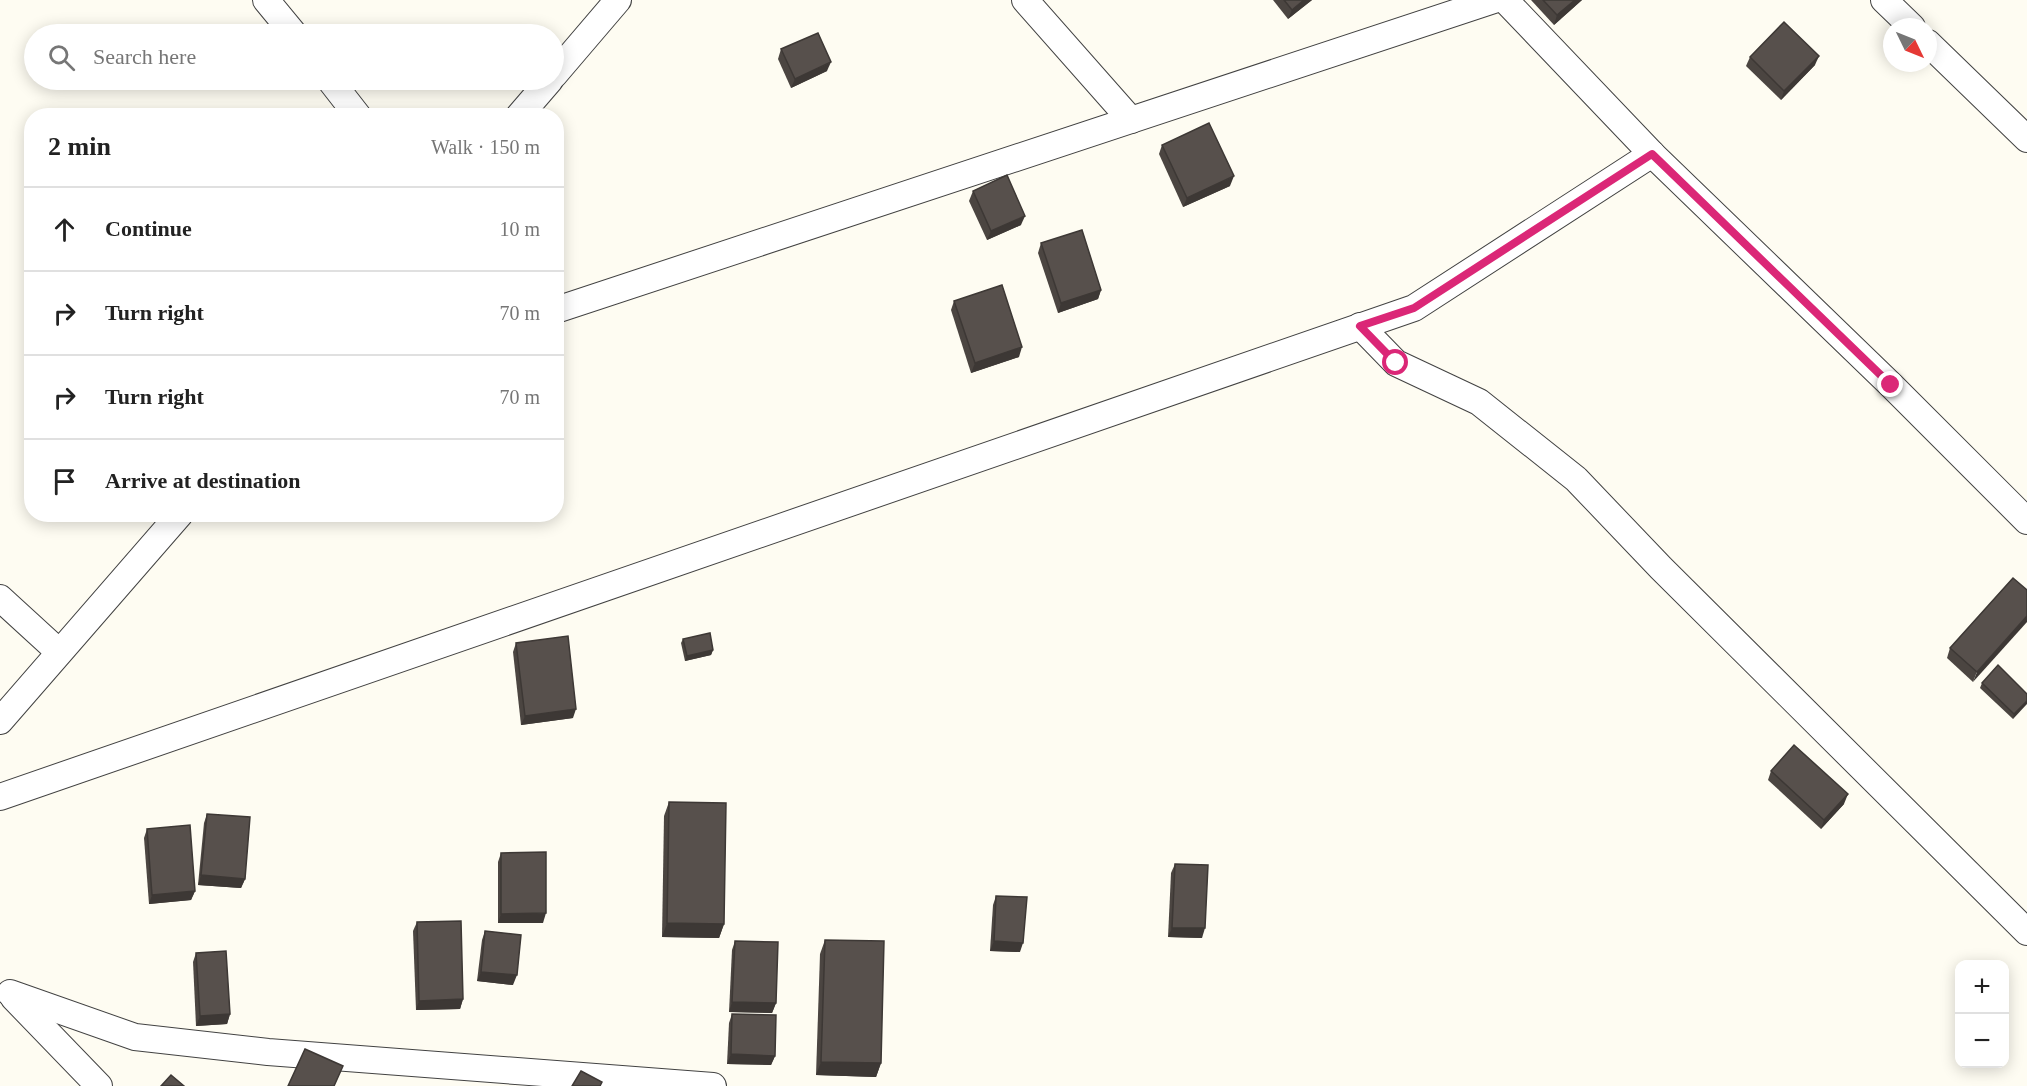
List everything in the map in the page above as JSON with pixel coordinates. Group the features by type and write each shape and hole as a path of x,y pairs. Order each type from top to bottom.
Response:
{"street":[{"path":"266,0 286,24"},
{"path":"564,63 618,0"},
{"path":"1025,0 1131,120"},
{"path":"564,306 1494,0"},
{"path":"1505,0 1652,154 1891,385 2027,521"},
{"path":"1884,0 1903,18"},
{"path":"1937,52 2027,139"},
{"path":"338,90 352,108"},
{"path":"526,108 541,90"},
{"path":"0,797 1414,308 1652,154"},
{"path":"1360,326 1396,363 1479,402 1576,479 1661,568 2027,932"},
{"path":"0,721 173,522"},
{"path":"0,598 59,652"},
{"path":"5,990 99,1086"},
{"path":"5,990 135,1037 268,1052 713,1086"}],"building":[{"path":"1284,0 1304,0 1292,10"},
{"path":"1543,0 1575,0 1557,15"},
{"path":"1784,22 1819,56 1784,91 1750,57"},
{"path":"818,33 831,62 795,79 781,49"},
{"path":"1209,123 1234,176 1187,198 1162,145"},
{"path":"1007,175 1025,216 991,231 973,191"},
{"path":"1082,230 1101,290 1061,303 1041,243"},
{"path":"1002,285 1022,347 975,363 954,301"},
{"path":"2013,578 2027,590 2027,616 1977,672 1950,648"},
{"path":"710,633 713,650 687,656 683,639"},
{"path":"568,636 576,709 525,716 516,643"},
{"path":"1998,665 2027,694 2027,701 2014,714 1982,683"},
{"path":"1794,745 1848,794 1824,820 1771,771"},
{"path":"669,802 726,803 724,924 667,923"},
{"path":"207,814 250,817 245,879 201,875"},
{"path":"190,825 195,891 152,895 147,829"},
{"path":"546,852 546,913 501,914 501,853"},
{"path":"1175,864 1208,865 1205,928 1172,928"},
{"path":"996,896 1027,897 1023,943 994,941"},
{"path":"461,921 463,999 419,1001 417,922"},
{"path":"485,931 521,935 517,975 481,972"},
{"path":"825,940 884,941 881,1063 821,1062"},
{"path":"735,941 778,942 776,1003 732,1002"},
{"path":"226,951 230,1014 200,1016 196,953"},
{"path":"732,1014 776,1015 775,1056 731,1054"},
{"path":"305,1049 343,1066 334,1086 288,1086"},
{"path":"581,1071 602,1082 600,1086 572,1086"},
{"path":"171,1075 184,1086 161,1086"}],"route":[{"path":"1396,363 1360,326 1414,308 1652,154 1891,385"}]}
